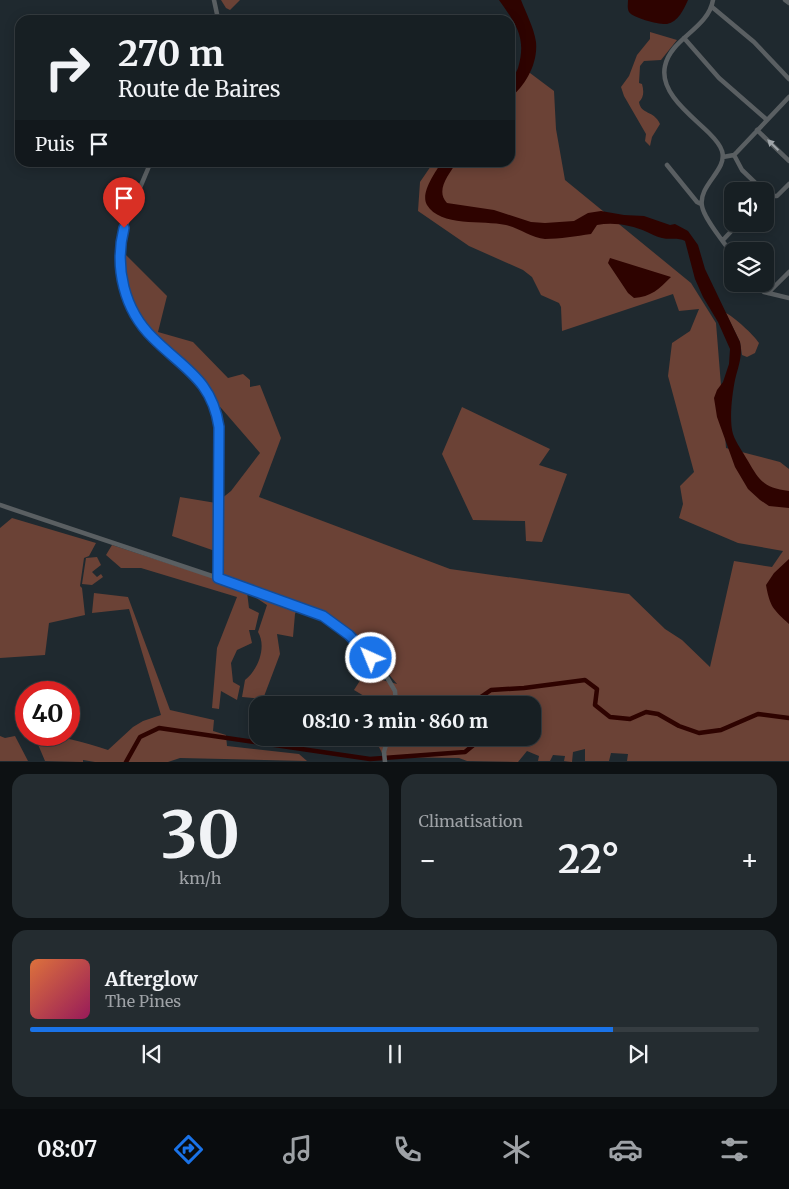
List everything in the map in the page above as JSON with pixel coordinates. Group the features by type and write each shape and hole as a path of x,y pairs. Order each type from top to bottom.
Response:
{"street":[{"path":"214,0 217,15"},
{"path":"713,0 712,6 700,23 668,57 664,73 666,84 674,98 719,144 723,157 722,162 704,190 701,204 705,216 724,240 731,232"},
{"path":"785,0 789,2"},
{"path":"712,6 754,42 789,79"},
{"path":"684,38 720,78 766,119"},
{"path":"723,157 734,155 766,119 789,97"},
{"path":"757,130 789,161"},
{"path":"734,155 742,170 755,182"},
{"path":"667,165 697,202 701,204"},
{"path":"149,167 120,242 122,284 131,307 146,330 198,378 210,395 217,410 219,427 218,578"},
{"path":"774,196 777,196 789,184"},
{"path":"768,293 789,272"},
{"path":"768,293 789,298"},
{"path":"0,505 314,611 340,627 385,674 395,691 395,696"},
{"path":"385,762 386,746"}],"shaded area":[{"path":"221,0 240,0 230,10 226,8"},
{"path":"499,0 521,0 532,26 536,42 533,66 526,80 515,94 515,73 521,48 515,24 515,15 509,15"},
{"path":"628,0 688,0 674,21 664,24 647,21 631,14 628,9"},
{"path":"650,32 677,40 661,60 644,61 640,66 639,83 642,84 643,91 639,102 640,106 654,116 660,124 652,137 650,146 645,141 646,134 624,96 621,87 629,76 637,55 650,39"},
{"path":"526,70 554,91 556,129 565,180 691,283 716,323 726,448 780,462 789,469 789,761 627,761 628,754 611,753 609,761 585,761 585,749 573,752 572,762 564,761 565,756 553,755 550,761 538,761 539,756 527,751 518,762 467,761 459,758 384,757 378,746 541,746 541,696 364,696 354,690 361,679 382,680 397,684 370,652 335,620 300,603 295,614 293,637 277,634 280,654 264,696 242,697 245,680 250,676 260,658 262,644 258,632 267,605 247,592 249,608 259,613 255,630 249,630 252,643 237,650 231,663 233,682 240,686 237,700 221,691 219,709 212,708 217,648 237,597 141,568 121,568 106,555 112,545 213,578 215,551 172,536 180,497 216,503 231,491 260,453 222,409 144,328 124,290 123,252 167,296 158,332 193,342 228,378 243,374 250,380 250,387 260,385 281,438 259,497 450,569 629,594 665,629 682,640 710,667 734,561 772,567 783,551 738,543 679,518 683,504 680,486 694,472 668,376 672,343 690,331 699,309 679,311 673,294 562,331 561,307 559,303 541,295 532,277 523,270 469,246 418,211 420,182 430,167 515,167 515,73"},
{"path":"439,167 454,167 444,183 442,193 447,203 494,210 531,222 545,223 574,221 588,213 601,211 644,216 670,225 675,224 688,231 698,245 705,269 740,342 741,357 731,407 733,434 760,479 769,486 789,491 789,508 769,506 760,500 748,489 735,467 717,417 714,398 723,382 729,364 730,349 695,279 685,241 662,238 635,228 610,224 597,225 591,234 545,239 506,225 452,220 433,212 427,205 425,195 429,183"},
{"path":"610,258 671,277 654,292 634,298 628,293 608,263"},
{"path":"726,313 744,326 759,343 755,353 747,357 742,355 740,342"},
{"path":"462,407 550,449 539,465 567,474 542,542 526,541 525,521 473,520 442,454"},
{"path":"12,518 96,543 89,556 84,558 80,586 82,588 85,615 49,623 45,655 0,658 0,528"},
{"path":"97,557 101,565 92,572 97,577 101,574 103,577 92,585 82,584 86,558"},
{"path":"789,559 789,624 773,607 766,585 774,573"},
{"path":"94,593 128,597 170,710 214,720 213,731 226,735 227,746 299,754 307,761 180,758 168,762 45,761 39,746 80,746 80,742 108,750 133,727 143,721 161,715 129,609 92,613"},
{"path":"0,736 5,738 15,736 15,746 20,746 28,761 0,761"}],"waterway":[{"path":"482,696 491,690 524,688 585,680 597,689 595,705 610,717 630,719 646,712 658,714 679,726 699,733 721,730 758,714 789,718"},
{"path":"126,762 140,737 159,728 249,741"},
{"path":"282,746 370,759 465,752 472,746"}],"route":[{"path":"124,228 120,242 122,284 131,307 153,338 198,378 210,395 217,410 219,427 218,578 314,611 340,627 371,658"}]}
